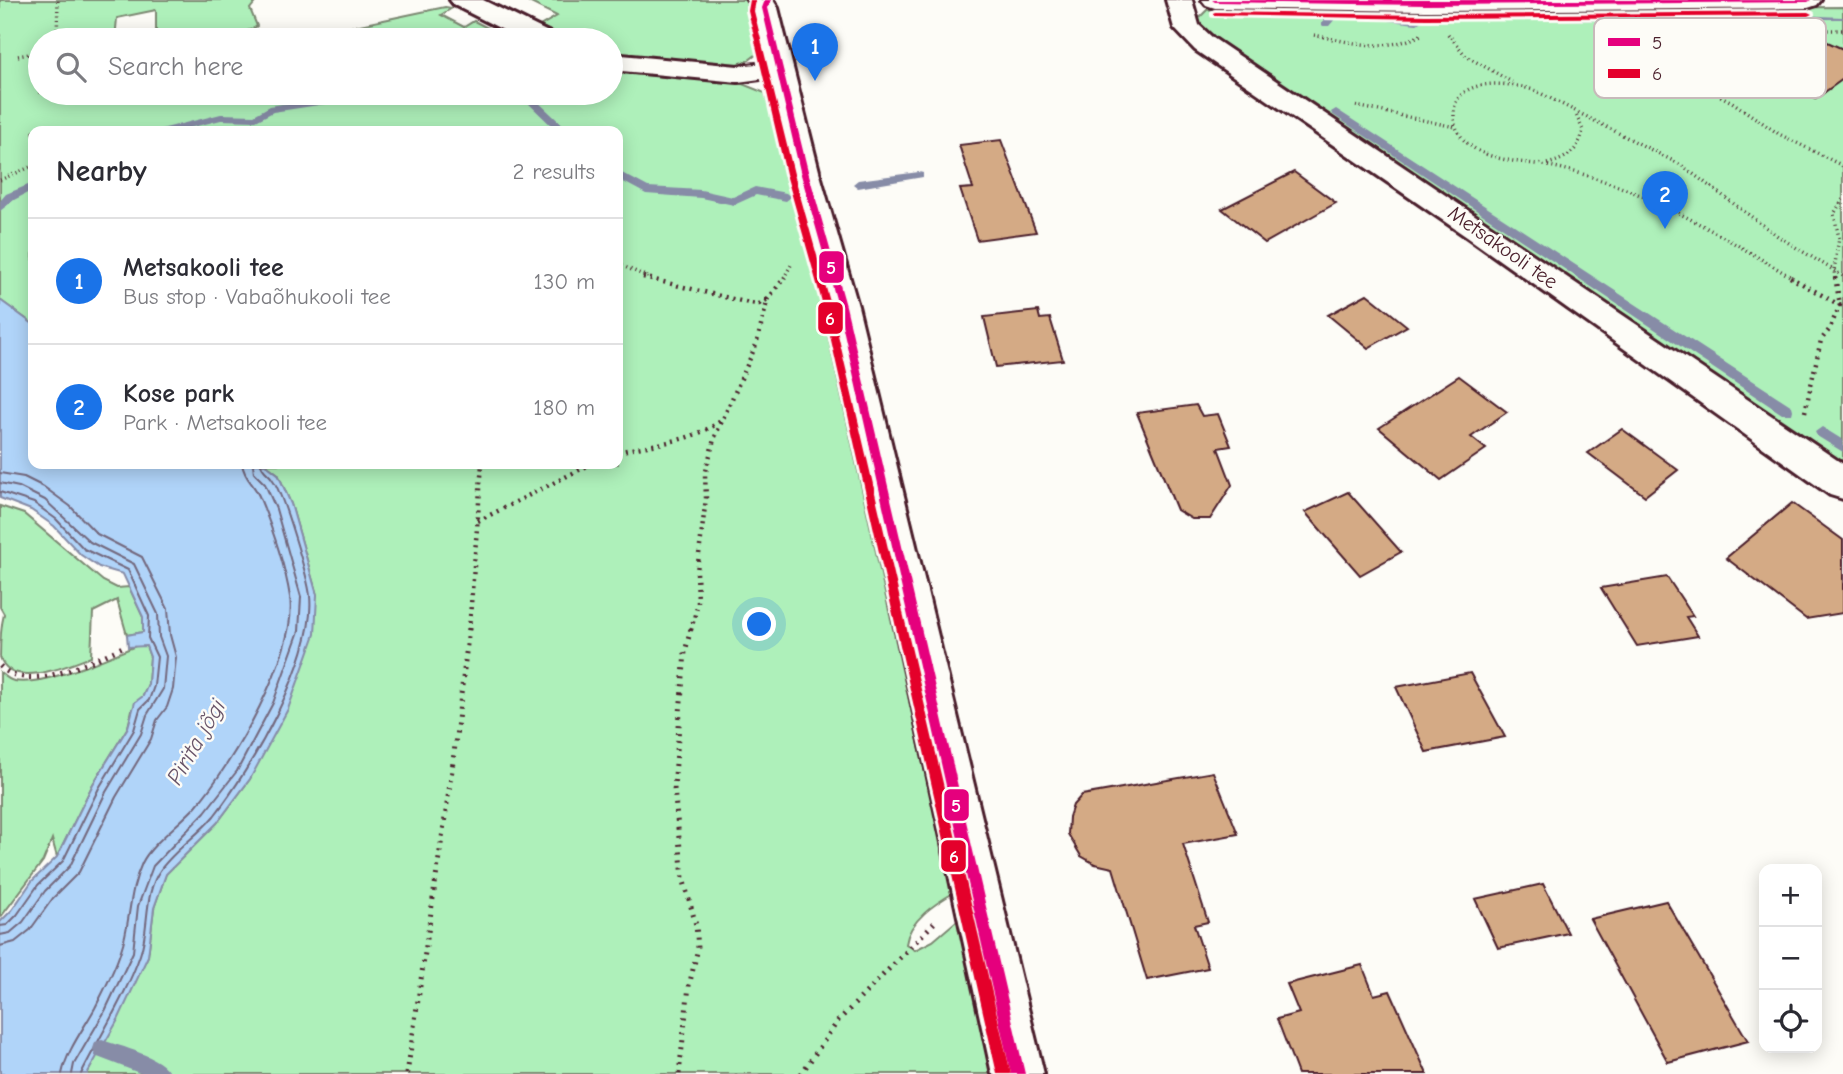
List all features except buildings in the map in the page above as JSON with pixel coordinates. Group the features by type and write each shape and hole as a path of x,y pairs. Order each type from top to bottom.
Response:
{"street":[{"path":"463,0 519,28"},
{"name":"Metsakooli tee","path":"1179,0 1184,22 1195,36 1843,484"},
{"path":"1215,0 1808,0"},
{"path":"764,3 778,69 842,306 1018,1074"},
{"path":"623,63 738,74 778,69"}],"path":[{"path":"57,28 58,0"},
{"path":"1447,30 1450,41 1465,57 1681,165 1779,237 1843,275"},
{"path":"18,56 28,54"},
{"path":"1516,84 1487,85 1469,90 1459,99 1452,111 1455,127 1463,139 1481,151 1604,183 1690,218 1841,306"},
{"path":"1723,98 1779,134 1843,166"},
{"path":"1307,113 1324,107 1357,106 1455,127"},
{"path":"1543,165 1565,160 1575,152 1583,130 1574,111"},
{"path":"0,180 28,168"},
{"path":"1789,447 1803,422 1821,340 1841,306 1834,270 1839,238 1834,214 1843,199"},
{"path":"623,267 641,276 749,303 760,303 768,299 756,345 708,458 706,498 698,553 698,603 685,652 674,788 683,878 696,925 698,948 689,986 679,1074"},
{"path":"623,451 696,438 726,418"},
{"path":"407,1074 437,883 471,623 482,469"},
{"path":"477,522 581,469"},
{"path":"0,666 13,677 31,677 77,666 127,645"},
{"path":"801,1074 838,1021 926,929 948,911 979,895"}],"green space":[{"path":"0,0 257,0 250,9 257,26 254,28 156,28 156,10 117,18 116,28 28,28 28,105 623,105 623,73 740,83 765,93 810,255 923,764 955,892 918,920 908,935 906,944 915,950 933,941 961,917 993,1074 87,1074 148,956 154,908 166,874 217,823 250,779 317,595 291,504 278,474 272,469 623,469 623,126 28,126 28,320 0,300"},
{"path":"525,0 747,0 757,54 731,66 623,56 623,28 540,26 557,16"},
{"path":"445,7 452,8 441,15 464,27 474,21 488,28 346,28"},
{"path":"1843,7 1843,476 1205,33 1198,19 1207,10 1221,8 1328,11"},
{"path":"0,506 24,514 103,581 117,588 129,587 143,617 143,632 127,635 117,600 93,612 91,657 42,673 16,672 6,667 0,657 4,614 0,607"},
{"path":"138,645 146,646 150,657 148,684 132,710 128,727 93,784 57,857 52,839 43,861 0,918 0,672 14,681 42,680 76,670"}],"water":[{"path":"1794,16 1843,18 1826,18 1622,18"},
{"path":"1594,18 1594,19 1451,20"},
{"name":"Pirita jõgi","path":"0,300 28,320 28,469 272,469 278,474 291,504 317,595 315,634 288,709 250,779 217,823 166,874 154,908 148,956 119,1018 87,1074 0,1074 0,922 32,881 57,857 93,784 128,727 135,702 143,696 148,684 150,657 146,646 128,647 127,635 143,632 143,617 123,574 99,567 81,555 54,526 31,510 0,498"}],"waterway":[{"path":"1326,24 1333,15 1348,16"},
{"path":"1382,18 1417,21"},
{"path":"185,126 221,117 256,118 270,109 298,105"},
{"path":"536,105 557,126"},
{"path":"1336,112 1787,410"},
{"path":"858,184 919,175"},
{"path":"623,177 646,190 701,194 734,201 755,191 786,197"},
{"path":"0,207 10,197 28,188"},
{"path":"1822,432 1843,447"},
{"path":"102,1049 143,1064 161,1074"}],"transit line":[{"name":"6","path":"753,0 751,11 790,174 828,309 1004,1074"},
{"name":"5","path":"768,0 765,8 804,171 842,306 1018,1074"},
{"name":"5","path":"1215,0 1426,3 1808,0"},
{"name":"6","path":"1215,14 1426,17 1808,14"}],"place":[{"name":"Metsakooli tee","path":"815,81"},
{"name":"Kose park","path":"1665,229"}]}
